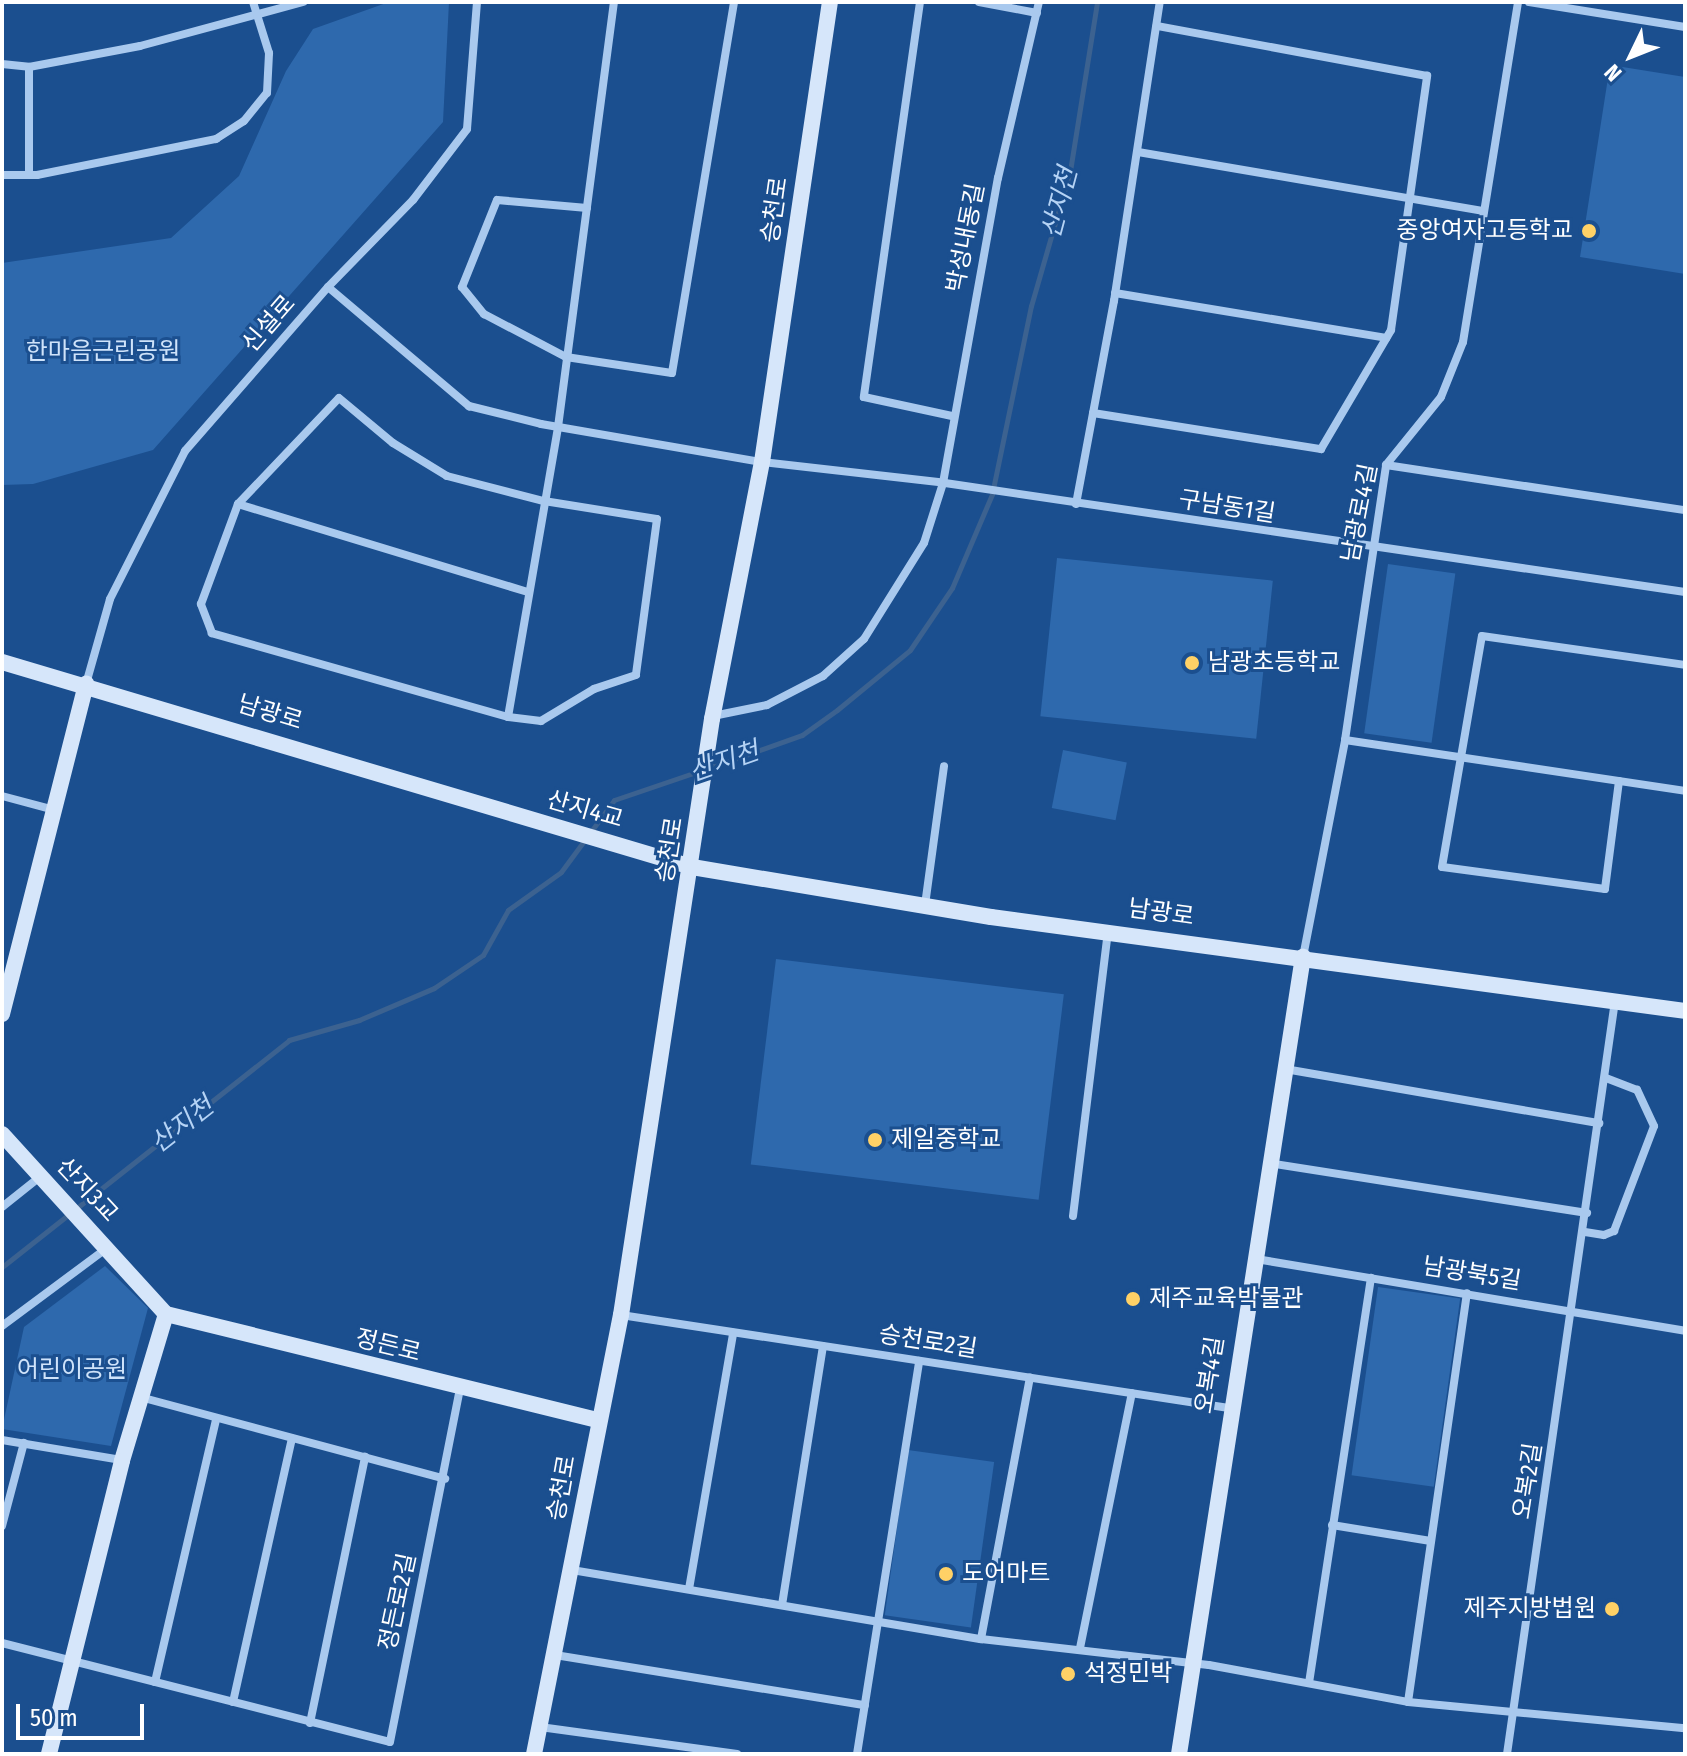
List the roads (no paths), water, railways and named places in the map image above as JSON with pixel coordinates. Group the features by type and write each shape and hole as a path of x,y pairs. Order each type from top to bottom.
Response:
{"main road":[{"name":"승천로","path":"534,1754 621,1315 699,825 713,718 762,462 830,2"},
{"name":"남광로","path":"2,662 86,684 523,817"},
{"path":"2,1014 4,995 51,809 86,684"},
{"name":"산지4교","path":"523,817 633,848"},
{"name":"남광로","path":"633,848 692,867 925,905 1685,1011"},
{"name":"오복4길","path":"1179,1754 1267,1163 1303,957"},
{"path":"2,1134 36,1171"},
{"name":"산지3교","path":"36,1171 108,1247"},
{"path":"49,1754 139,1397 166,1314 108,1247"},
{"name":"정든로","path":"166,1314 460,1389 598,1420"}],"street":[{"path":"2,175 29,175 216,139 244,121 267,93 269,53 253,2"},
{"path":"2,64 29,67 140,46 303,2"},
{"name":"신설로","path":"86,684 110,599 185,451 328,287 413,200 467,129 477,2"},
{"path":"508,717 527,592 558,427 614,2"},
{"path":"587,208 497,200 462,287 484,314 566,357 672,373 734,2"},
{"path":"920,2 864,397 952,416"},
{"path":"979,2 1037,13"},
{"name":"박성내동길","path":"713,718 767,705 823,676 864,639 924,543 944,483 952,416 998,178 1039,2"},
{"path":"1076,504 1115,293 1160,2"},
{"name":"남광로4길","path":"1303,957 1345,740 1386,465 1441,397 1463,342 1518,2"},
{"path":"1529,2 1685,27"},
{"path":"1093,413 1321,449 1386,338 1410,198 1427,76 1157,26"},
{"path":"29,67 29,175"},
{"path":"1138,152 1484,211"},
{"name":"구남동1길","path":"328,287 469,406 558,427 762,462 944,483 1372,549 1685,592"},
{"path":"1115,293 1386,338"},
{"path":"339,398 393,443 447,476 544,501 657,519 636,675 594,689 541,721 508,717 212,633 201,604 238,504 339,398"},
{"path":"1386,465 1685,510"},
{"path":"238,504 527,592"},
{"path":"1619,781 1605,889 1442,867 1482,636 1685,665"},
{"path":"1345,740 1685,791"},
{"path":"925,905 944,766"},
{"path":"2,796 51,809"},
{"path":"1073,1216 1108,929"},
{"name":"오복2길","path":"1507,1754 1574,1310 1615,1000"},
{"path":"1282,1069 1599,1123"},
{"path":"1585,1232 1604,1235 1614,1231 1654,1126 1637,1090 1605,1078"},
{"path":"1267,1163 1587,1213"},
{"path":"2,1207 36,1171"},
{"path":"2,1326 108,1247"},
{"name":"남광북5길","path":"1253,1259 1574,1310 1685,1331"},
{"path":"1309,1683 1371,1278"},
{"path":"1408,1702 1467,1293"},
{"name":"승천로2길","path":"621,1315 1229,1408"},
{"path":"689,1589 733,1333"},
{"path":"782,1605 823,1346"},
{"path":"857,1754 919,1361"},
{"path":"981,1639 1030,1378"},
{"name":"정든로2길","path":"2,1643 390,1742 445,1479 460,1389"},
{"path":"1080,1648 1132,1393"},
{"path":"139,1397 445,1479"},
{"path":"155,1682 216,1419"},
{"path":"233,1702 292,1439"},
{"path":"2,1440 122,1461"},
{"path":"2,1526 24,1443"},
{"path":"310,1723 365,1457"},
{"path":"1332,1525 1431,1541"},
{"path":"572,1570 981,1639 1194,1663 1408,1702 1514,1716 1685,1728"},
{"path":"555,1655 865,1705"},
{"path":"540,1727 737,1754"}],"waterway":[{"name":"산지천","path":"709,768 802,735 837,710 910,650 952,588 992,494 1031,306 1070,171 1097,2"},
{"name":"산지천","path":"2,1267 289,1040 359,1020 434,988 483,955 508,910 561,872 614,800 699,771"}],"place":[{"name":"중앙여자고등학교","path":"1589,231"},
{"name":"남광초등학교","path":"1192,663"},
{"name":"제일중학교","path":"875,1140"},
{"name":"제주교육박물관","path":"1133,1299"},
{"name":"도어마트","path":"946,1574"},
{"name":"제주지방법원","path":"1612,1609"},
{"name":"석정민박","path":"1068,1674"}],"park label":[{"name":"한마음근린공원","path":"103,352"},
{"name":"어린이공원","path":"72,1370"}]}
